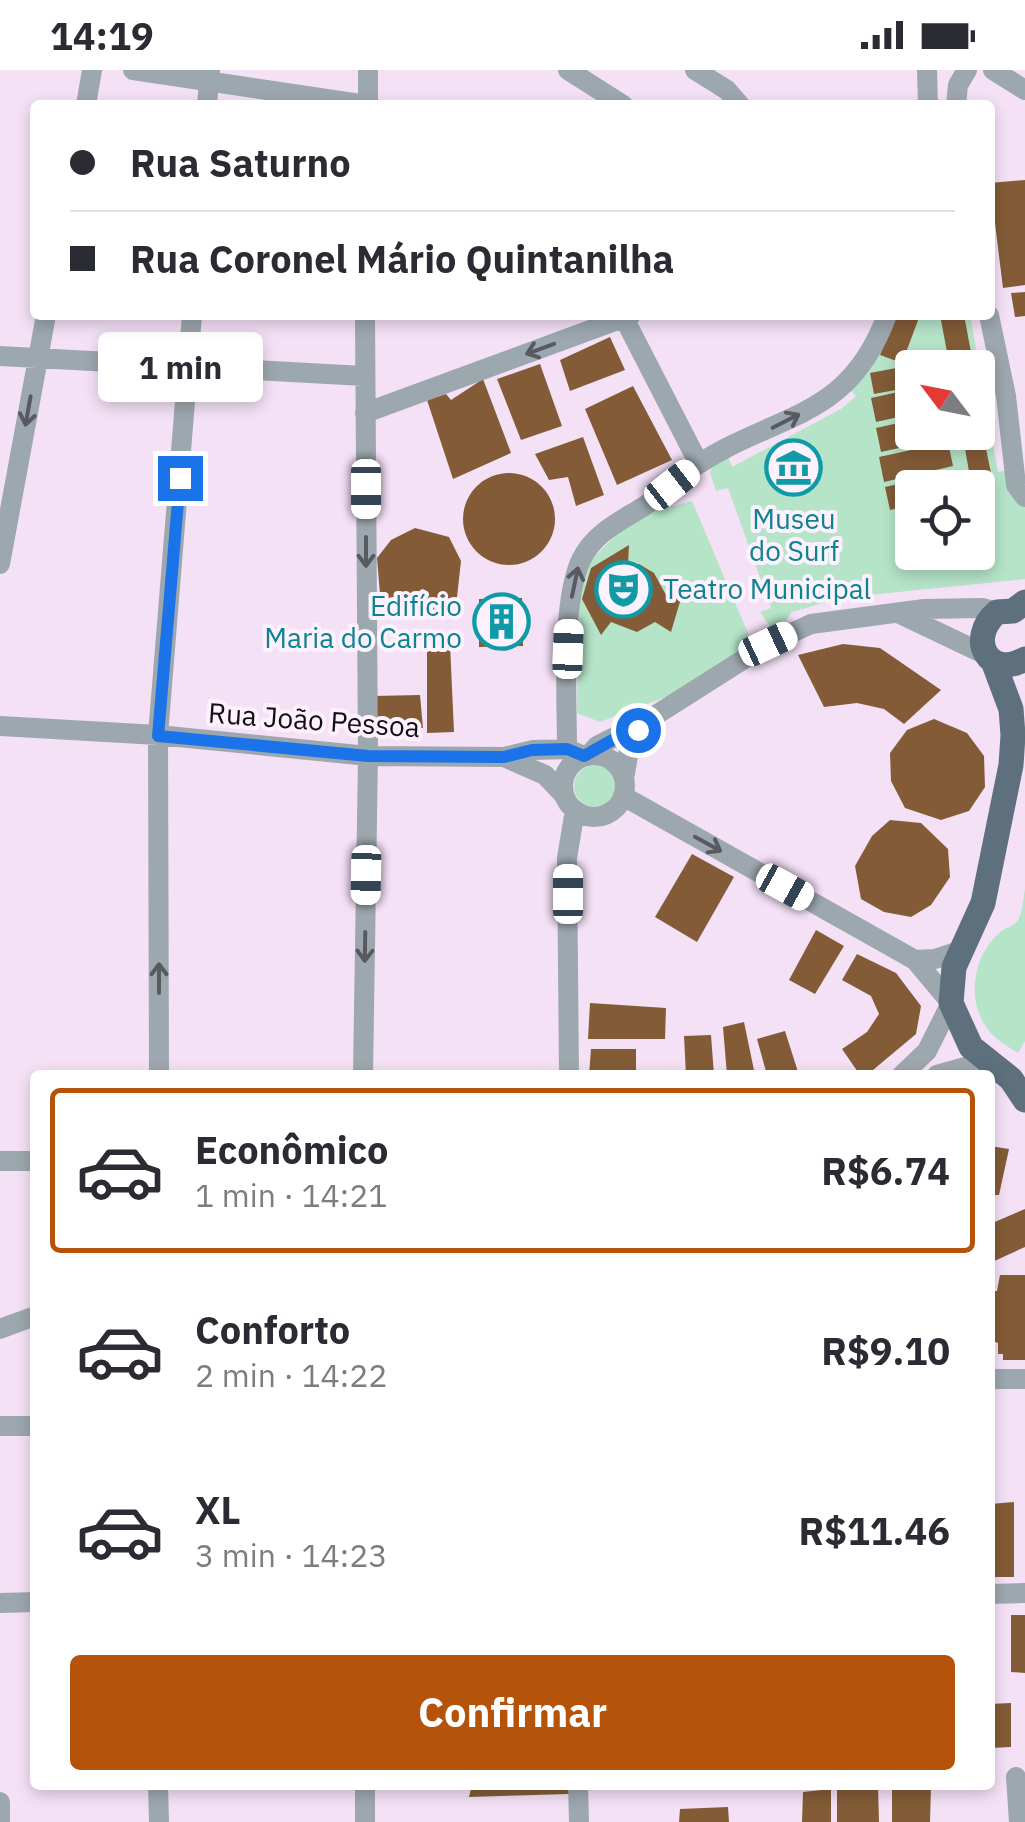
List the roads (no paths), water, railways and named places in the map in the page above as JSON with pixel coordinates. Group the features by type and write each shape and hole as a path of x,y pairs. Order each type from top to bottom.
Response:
{"main road":[{"path":"1015,612 983,627 980,636 1011,709 1014,735 983,903 954,966 951,1002 971,1047 1010,1079 1025,1100"},
{"path":"990,658 1008,665 1025,660"},
{"path":"1025,708 1025,716"},
{"path":"1025,774 997,918 966,980 967,999 978,1030 1025,1070"}],"street":[{"path":"87,100 92,70"},
{"path":"133,70 210,75 342,100"},
{"path":"368,70 368,100"},
{"path":"568,70 615,100"},
{"path":"696,70 736,100"},
{"path":"927,70 928,100"},
{"path":"957,100 958,86 968,70"},
{"path":"993,70 1025,90"},
{"path":"208,100 210,75"},
{"path":"0,564 45,320"},
{"path":"159,1070 158,736 192,320"},
{"path":"363,1070 368,756 365,320"},
{"path":"365,413 620,320"},
{"path":"629,320 699,464"},
{"path":"580,753 569,626 580,562 601,534 699,464 788,421 843,386 877,342 885,320"},
{"path":"990,320 1006,396 1016,484 1025,497"},
{"path":"0,356 364,376"},
{"path":"569,1070 570,802 564,776 580,753 648,720 768,644 811,624 924,609 1015,612"},
{"path":"898,613 990,658"},
{"path":"570,802 583,815 611,811 624,788 630,744 648,720"},
{"name":"Rua João Pessoa","path":"0,726 368,756 504,757 532,750 580,753"},
{"path":"580,753 611,760 624,788 915,960 951,1002 926,1051 907,1070"},
{"name":"Rua João Pessoa","path":"504,757 545,775 570,802"},
{"path":"915,960 959,951"},
{"path":"955,1070 969,1066 997,1068"},
{"path":"0,1161 30,1161"},
{"path":"0,1329 30,1318"},
{"path":"995,1379 1025,1379"},
{"path":"0,1426 30,1426"},
{"path":"995,1594 1025,1593"},
{"path":"0,1603 30,1602"},
{"path":"1016,1776 1019,1822"},
{"path":"158,1790 159,1822"},
{"path":"366,1790 366,1822"},
{"path":"578,1790 579,1822"},
{"path":"0,1802 0,1822"}],"place":[{"name":"Museu do Surf","path":"794,468"},
{"name":"Teatro Municipal","path":"624,589"},
{"name":"Edifício Maria do Carmo","path":"501,622"}]}
